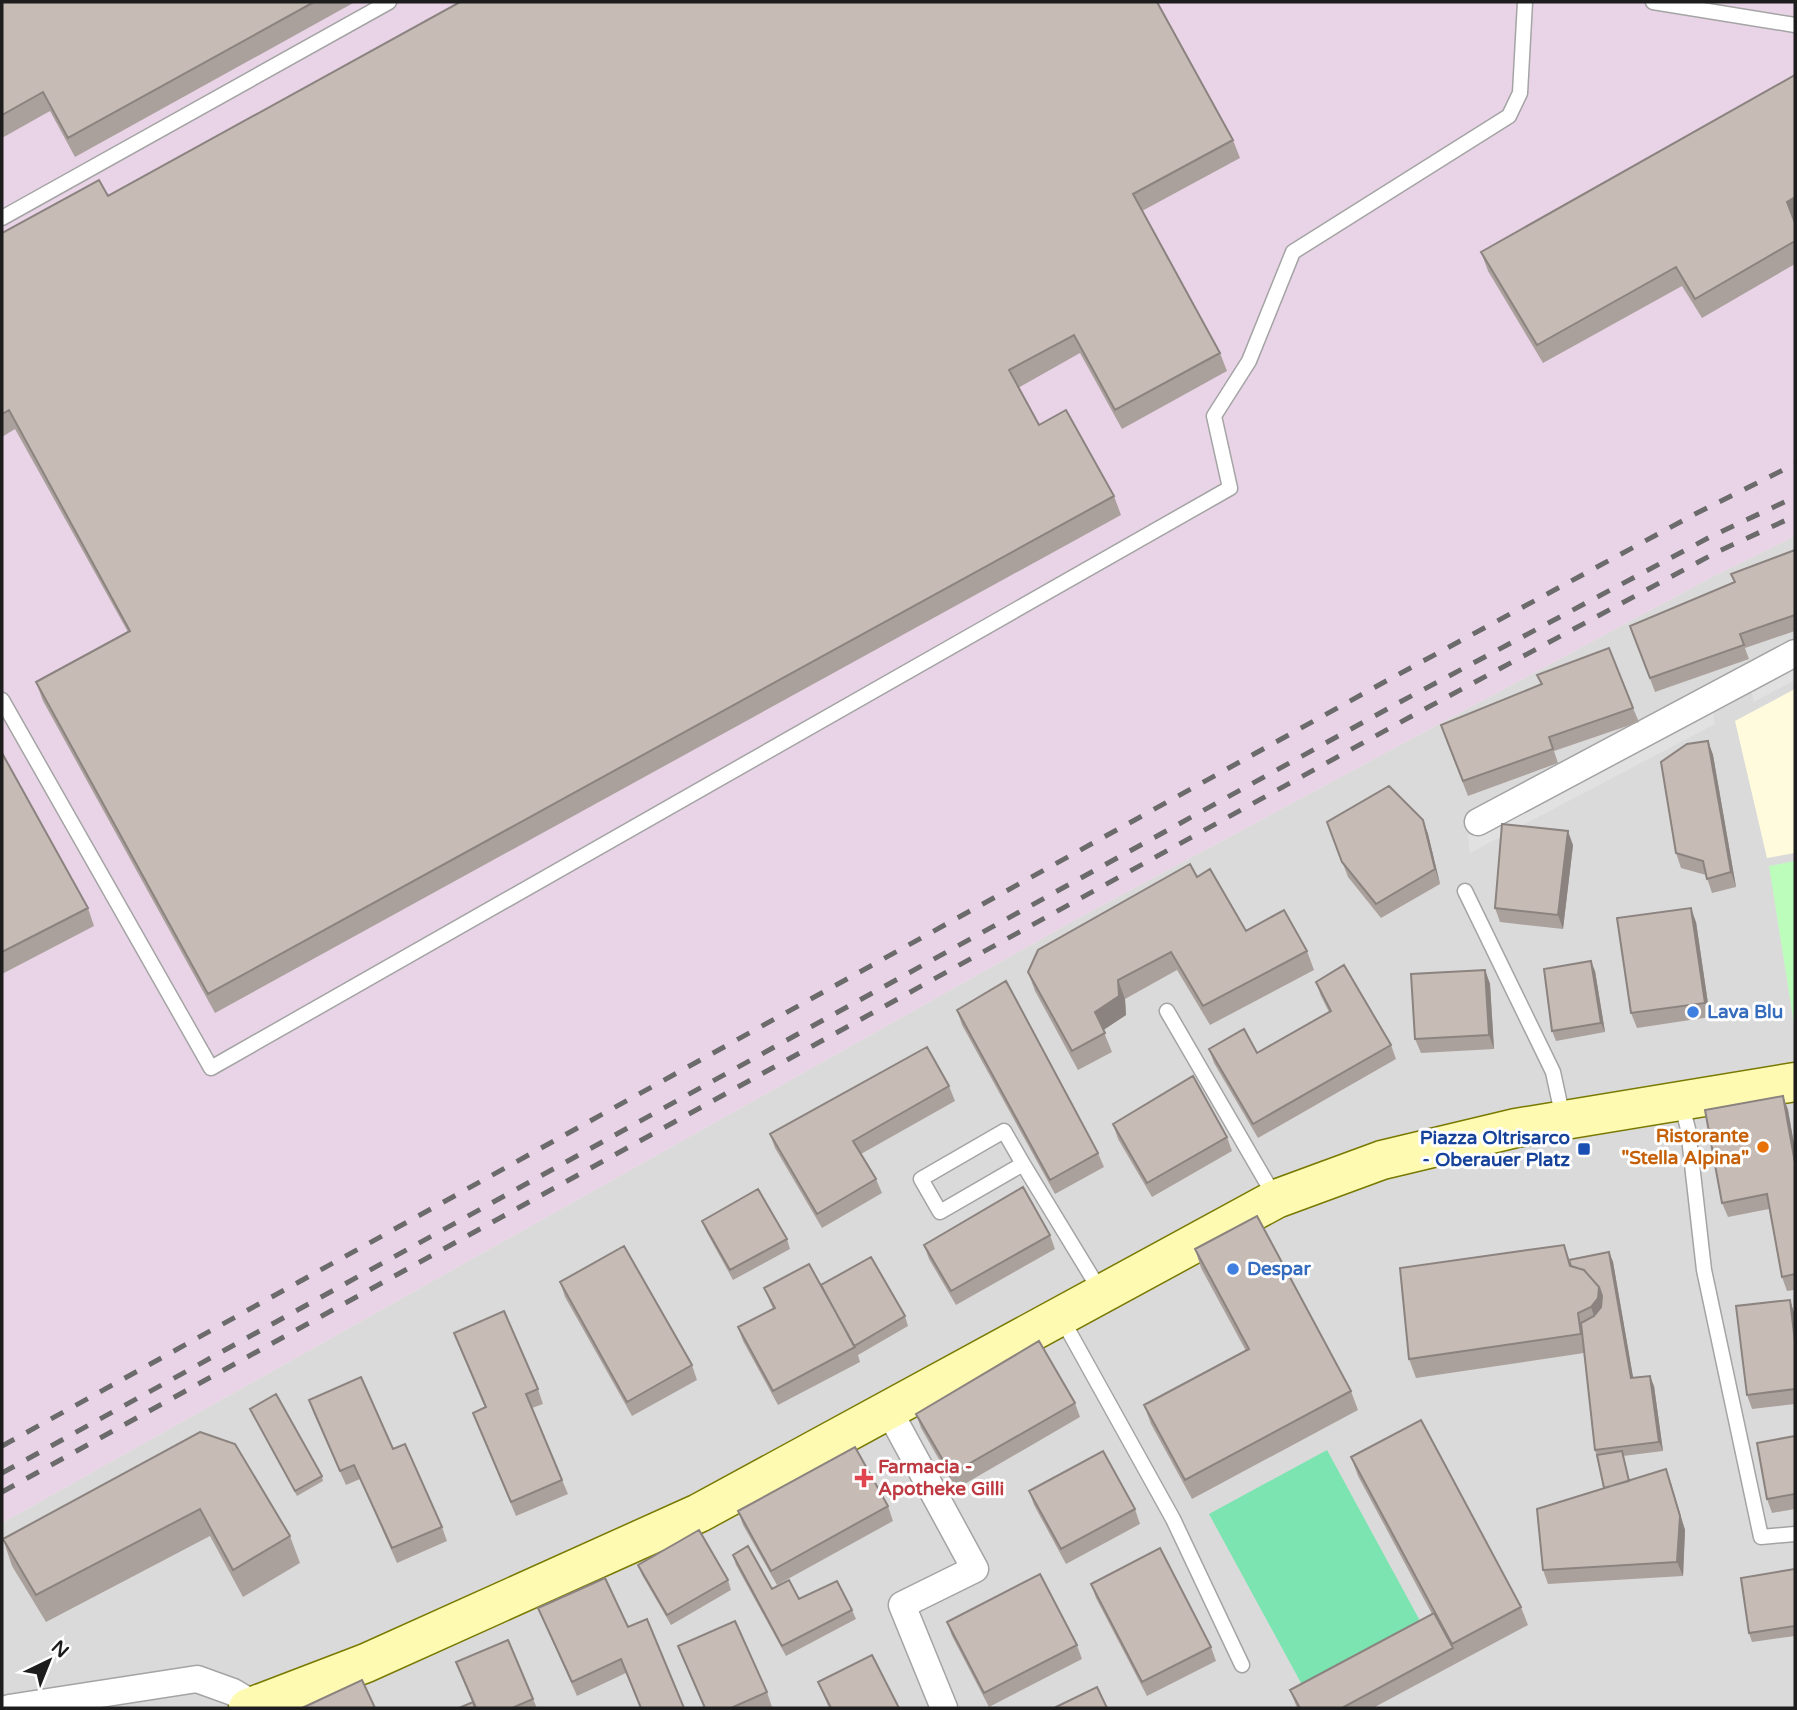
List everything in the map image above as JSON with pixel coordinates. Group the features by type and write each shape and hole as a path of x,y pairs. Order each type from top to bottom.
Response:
{"street":[{"path":"1478,822 1795,653"},
{"path":"9,1708 197,1679 255,1707 366,1663 699,1513 1276,1199 1382,1160 1564,1120 1681,1100 1795,1085"},
{"path":"888,1409 975,1569 902,1605 944,1708"}],"lane":[{"path":"2,218 389,2"},
{"path":"2,700 211,1068 1230,488 1213,416 1249,361 1293,252 1509,116 1520,93 1525,2"},
{"path":"1653,2 1795,25"},
{"path":"1465,891 1553,1072 1564,1120"},
{"path":"1167,1011 1276,1199"},
{"path":"1681,1100 1688,1129 1704,1270 1761,1537 1795,1534"},
{"path":"1023,1164 940,1212 921,1179 1004,1131 1101,1292"},
{"path":"1059,1315 1172,1520 1242,1665"}],"shaded area":[{"path":"2,2 1795,2 1795,536 1712,577 1075,920 2,1523"},
{"path":"1795,536 1795,1708 2,1708 2,1523 1075,920 1712,577"},
{"path":"1795,662 1795,680 1754,702 1750,685"},
{"path":"1795,689 1795,853 1767,858 1735,721"},
{"path":"1712,705 1715,724 1470,853 1468,835"}],"green space":[{"path":"1795,861 1795,1023 1794,1024 1769,866"},
{"path":"1327,1450 1425,1630 1307,1694 1209,1514"}],"building":[{"path":"2,2 314,2 68,138 43,92 2,115"},
{"path":"460,2 1157,2 1233,140 1133,194 1220,353 1115,410 1074,335 1009,370 1039,425 1066,410 1114,496 208,994 36,682 130,631 9,410 2,414 2,233 99,180 108,196"},
{"path":"1795,75 1795,197 1787,202 1795,223 1795,241 1695,299 1676,267 1537,345 1481,252"},
{"path":"1795,550 1795,615 1740,634 1744,645 1650,678 1630,626 1735,582 1731,574"},
{"path":"1609,648 1633,708 1549,737 1553,749 1463,781 1441,725 1542,684 1537,675"},
{"path":"1708,741 1731,872 1707,879 1703,861 1676,853 1661,762 1687,744"},
{"path":"2,753 88,908 2,952"},
{"path":"1389,786 1423,820 1435,869 1376,904 1342,862 1327,822"},
{"path":"1502,824 1568,831 1558,915 1495,908"},
{"path":"1190,864 1197,877 1210,869 1246,931 1284,910 1307,951 1203,1006 1171,952 1118,980 1119,996 1095,1012 1105,1033 1072,1051 1028,972 1038,950"},
{"path":"1691,908 1705,1003 1631,1013 1617,918"},
{"path":"1591,961 1601,1023 1552,1031 1544,969"},
{"path":"1344,965 1391,1045 1253,1124 1209,1049 1244,1029 1257,1053 1331,1011 1316,982"},
{"path":"1485,970 1489,1035 1415,1039 1411,974"},
{"path":"1006,981 1098,1153 1050,1180 957,1010"},
{"path":"927,1047 949,1086 853,1141 876,1179 817,1214 770,1134"},
{"path":"1193,1076 1227,1137 1147,1183 1113,1124"},
{"path":"1783,1096 1795,1163 1795,1274 1782,1277 1767,1194 1722,1203 1705,1110"},
{"path":"1023,1187 1050,1235 951,1291 924,1245"},
{"path":"758,1189 787,1239 730,1270 702,1221"},
{"path":"1257,1216 1351,1391 1185,1480 1144,1405 1249,1349 1195,1249"},
{"path":"1564,1245 1570,1266 1584,1270 1599,1287 1598,1298 1591,1307 1578,1313 1581,1334 1409,1359 1400,1268"},
{"path":"624,1246 692,1365 627,1402 560,1282"},
{"path":"1609,1252 1631,1378 1650,1376 1659,1442 1595,1450 1581,1323 1594,1316 1601,1307 1602,1296 1599,1287 1584,1270 1571,1266 1569,1260"},
{"path":"871,1257 905,1316 854,1346 821,1285"},
{"path":"809,1264 855,1347 773,1391 738,1327 775,1308 764,1288"},
{"path":"1790,1300 1795,1342 1795,1389 1747,1395 1736,1306"},
{"path":"504,1311 538,1389 526,1394 562,1480 511,1502 473,1413 486,1407 454,1333"},
{"path":"1039,1341 1075,1403 951,1474 916,1414"},
{"path":"361,1377 393,1449 405,1444 442,1527 392,1548 354,1465 340,1471 309,1400"},
{"path":"276,1394 322,1476 295,1491 250,1409"},
{"path":"1421,1420 1521,1607 1452,1644 1351,1457"},
{"path":"200,1432 235,1444 290,1536 233,1570 200,1509 36,1595 3,1539"},
{"path":"1795,1436 1795,1494 1767,1499 1757,1443"},
{"path":"855,1447 888,1506 771,1571 738,1511"},
{"path":"1103,1451 1135,1509 1061,1549 1029,1491"},
{"path":"1622,1451 1629,1481 1604,1488 1597,1455"},
{"path":"1666,1469 1680,1516 1677,1562 1543,1570 1537,1509"},
{"path":"699,1530 728,1580 667,1615 638,1565"},
{"path":"748,1546 772,1589 789,1580 799,1599 837,1581 852,1610 782,1646 733,1555"},
{"path":"1160,1548 1211,1647 1142,1682 1091,1584"},
{"path":"1795,1569 1795,1626 1749,1633 1741,1578"},
{"path":"1040,1574 1077,1645 984,1693 947,1622"},
{"path":"605,1578 628,1627 647,1619 684,1708 641,1708 621,1659 572,1682 538,1608"},
{"path":"1434,1613 1453,1648 1342,1708 1300,1708 1290,1690"},
{"path":"735,1621 767,1692 731,1708 705,1708 678,1646"},
{"path":"508,1640 533,1699 512,1708 476,1708 456,1662"},
{"path":"872,1655 899,1708 831,1708 818,1682"},
{"path":"362,1680 375,1708 302,1708"},
{"path":"1097,1687 1107,1708 1054,1708"},
{"path":"473,1702 475,1708 459,1708"}],"railway":[{"path":"2,1446 1388,680 1695,514 1795,464"},
{"path":"2,1473 1400,702 1710,537 1795,497"},
{"path":"2,1492 1410,717 1717,552 1795,516"}],"place":[{"name":"Lava Blu","path":"1693,1012"},
{"name":"Ristorante \"Stella Alpina\"","path":"1763,1147"},
{"name":"Piazza Oltrisarco - Oberauer Platz","path":"1584,1149"},
{"name":"Despar","path":"1233,1269"},
{"name":"Farmacia - Apotheke Gilli","path":"864,1478"}]}
